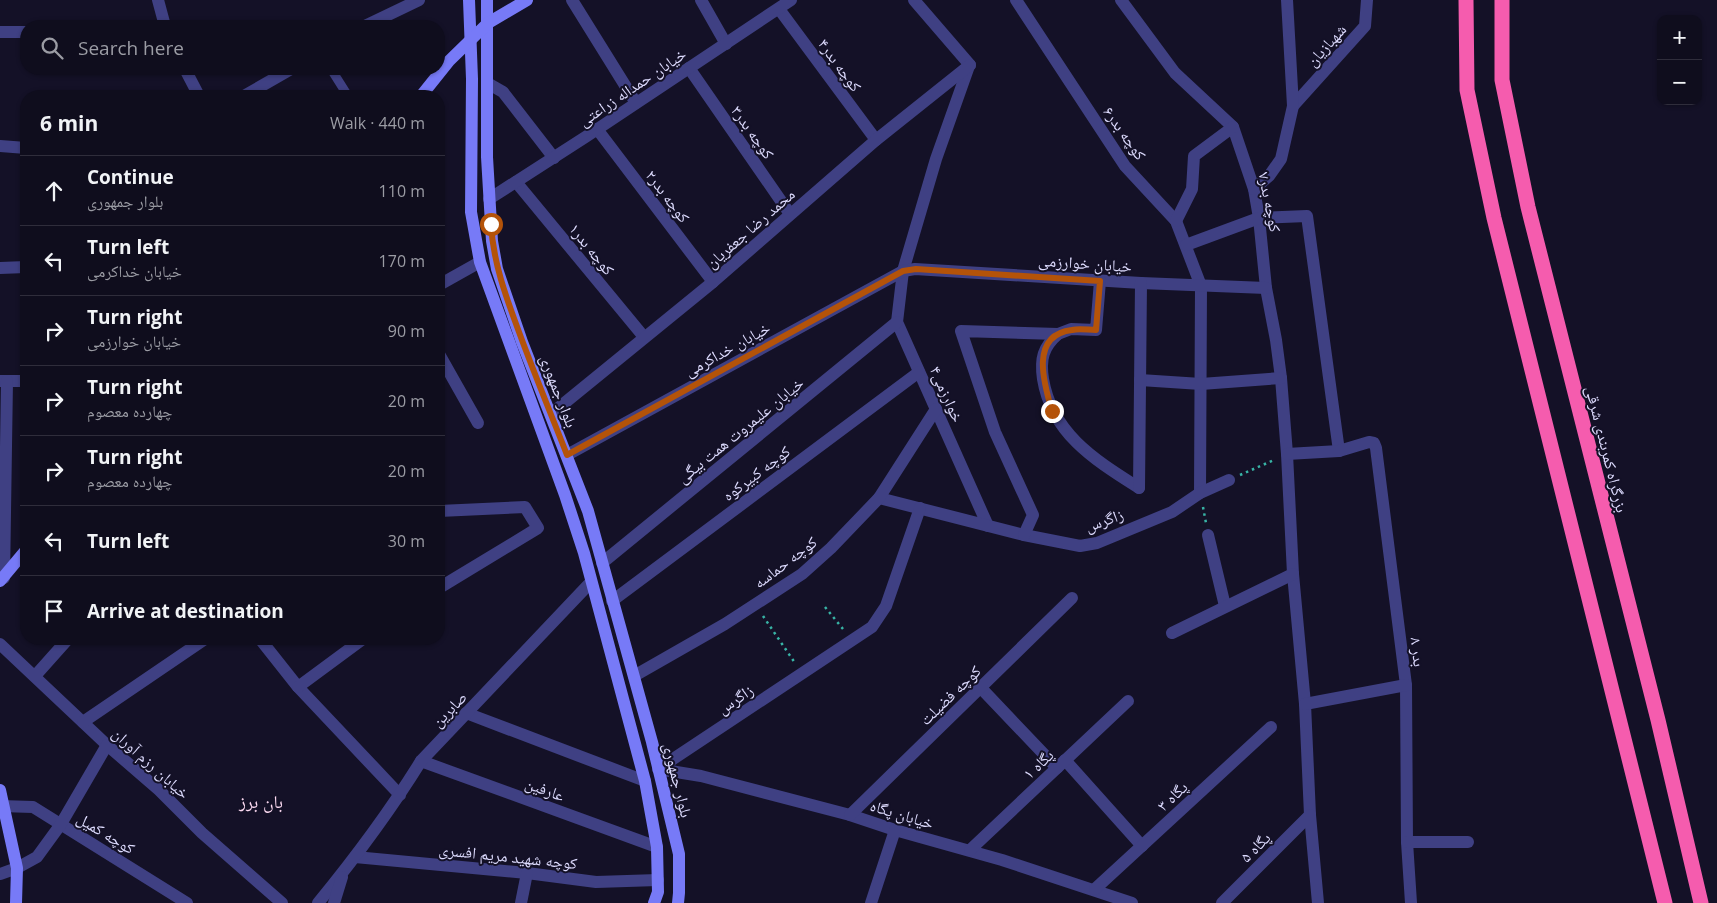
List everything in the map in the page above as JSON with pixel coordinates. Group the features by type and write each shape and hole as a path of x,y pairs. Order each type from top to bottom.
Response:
{"highway":[{"path":"1466,0 1468,90 1494,218 1665,903"},
{"name":"بزرگراه کمربندی شرقی","path":"1502,0 1502,80 1528,207 1656,710 1701,903"}],"street":[{"path":"158,0 163,20"},
{"path":"377,20 419,0"},
{"name":"بلوار جمهوری","path":"469,0 472,79 471,212 480,262 572,513 591,582 645,781 657,847 658,892 654,903"},
{"name":"بلوار جمهوری","path":"487,0 487,157 492,241 498,269 522,342 588,511 634,676 679,854 678,903"},
{"path":"445,66 488,23 526,0"},
{"path":"572,0 636,103"},
{"path":"701,0 726,44"},
{"name":"خیابان حمداله زراعتی","path":"489,199 792,0"},
{"path":"914,0 970,65"},
{"name":"کوچه بدر۶","path":"1016,0 1125,166 1176,221 1201,286"},
{"name":"کوچه بدر۷","path":"1121,0 1175,73 1233,127 1254,189 1266,288 1281,378 1293,574 1305,704 1310,815 1318,903"},
{"path":"1254,189 1269,176 1281,159 1292,106 1287,0"},
{"name":"شهبازیان","path":"1292,106 1366,26 1367,0"},
{"name":"کوچه بدر۴","path":"779,8 876,140"},
{"path":"0,32 20,32"},
{"name":"محمد رضا جعفریان","path":"551,414 713,282 876,140 970,65"},
{"name":"خوارزمی۴","path":"970,65 936,159 903,271 898,322 988,526"},
{"name":"کوچه بدر۳","path":"689,68 790,214"},
{"path":"188,75 195,90"},
{"path":"257,90 281,75"},
{"path":"426,90 438,75"},
{"path":"488,84 503,92 554,158"},
{"path":"1176,221 1192,189 1194,156 1233,127"},
{"name":"کوچه بدر۲","path":"597,129 713,282"},
{"path":"0,146 20,148"},
{"name":"کوچه بدر۱","path":"516,182 644,338"},
{"path":"1186,245 1259,218 1307,216 1339,451 1287,454"},
{"path":"445,282 480,262"},
{"path":"0,268 20,267"},
{"name":"خیابان خوارزمی","path":"903,271 916,269 1100,281 1266,288"},
{"name":"خیابان خداکرمی","path":"567,455 903,271"},
{"path":"1024,535 1033,515 995,432 961,331 1058,334 1071,330 1096,330 1100,281"},
{"path":"1058,334 1048,343 1042,368 1052,411 1060,424 1101,464 1139,488 1140,283"},
{"path":"1200,493 1201,286"},
{"name":"خیابان علیمروت همت بیگی","path":"602,563 898,322"},
{"path":"445,364 478,422"},
{"name":"کوچه کبیرکوه","path":"612,601 919,372"},
{"path":"1140,380 1201,384 1281,378"},
{"path":"2,580 4,381 20,380"},
{"name":"کوچه حماسه","path":"634,676 725,624 802,574 831,548 879,498 936,409"},
{"name":"بدر ۸","path":"1339,451 1369,442 1374,443 1376,448 1406,685 1407,842 1411,903"},
{"path":"553,460 567,455"},
{"name":"زاگرس","path":"879,498 1024,535 1080,546 1097,543 1172,512 1200,493 1229,480"},
{"path":"445,511 525,506 538,528 445,584"},
{"name":"زاگرس","path":"658,769 872,627 886,606 920,508"},
{"path":"1208,535 1224,606"},
{"path":"2,580 20,558"},
{"path":"1172,633 1293,574"},
{"name":"صابرین","path":"318,903 355,857 400,795 421,761 591,582"},
{"name":"کوچه فضیلت","path":"850,815 1072,598"},
{"name":"خیابان رزم آوران","path":"0,644 107,745 159,790 202,833 282,903"},
{"path":"35,676 63,645"},
{"path":"83,722 196,645"},
{"path":"265,645 298,686 400,795"},
{"path":"298,686 355,645"},
{"path":"1305,704 1406,685"},
{"path":"980,688 1061,764 1142,846"},
{"name":"پگاه ۱","path":"970,850 1128,701"},
{"path":"466,713 645,781"},
{"name":"پگاه ۳","path":"1095,889 1271,727"},
{"path":"0,874 17,868 37,857 61,824 107,745"},
{"name":"عارفین","path":"421,761 657,847"},
{"name":"خیابان پگاه","path":"658,769 701,776 850,815 1095,889 1132,903"},
{"path":"0,790 1,806 17,868 16,903"},
{"name":"کوچه کمیل","path":"1,806 33,807 187,903"},
{"name":"پگاه ۵","path":"1222,903 1310,815"},
{"path":"872,903 896,830"},
{"path":"1407,842 1468,842"},
{"name":"کوچه شهید مریم افسری","path":"355,857 527,873 596,882 658,880"},
{"name":"صابرین","path":"334,903 344,870"},
{"path":"521,903 527,873"},
{"path":"658,880 679,884"}],"lane":[{"path":"335,75 344,90"}],"path":[{"path":"1229,480 1287,454"},
{"path":"1200,493 1208,535"},
{"path":"755,604 802,673"},
{"path":"825,607 853,641"}],"district":[{"name":"بان برز","path":"261,802"}],"route":[{"path":"491,224 492,241 498,269 515,321 567,455 903,271 916,269 1100,281 1096,330 1071,330 1058,334 1048,343 1042,368 1052,411"}]}
